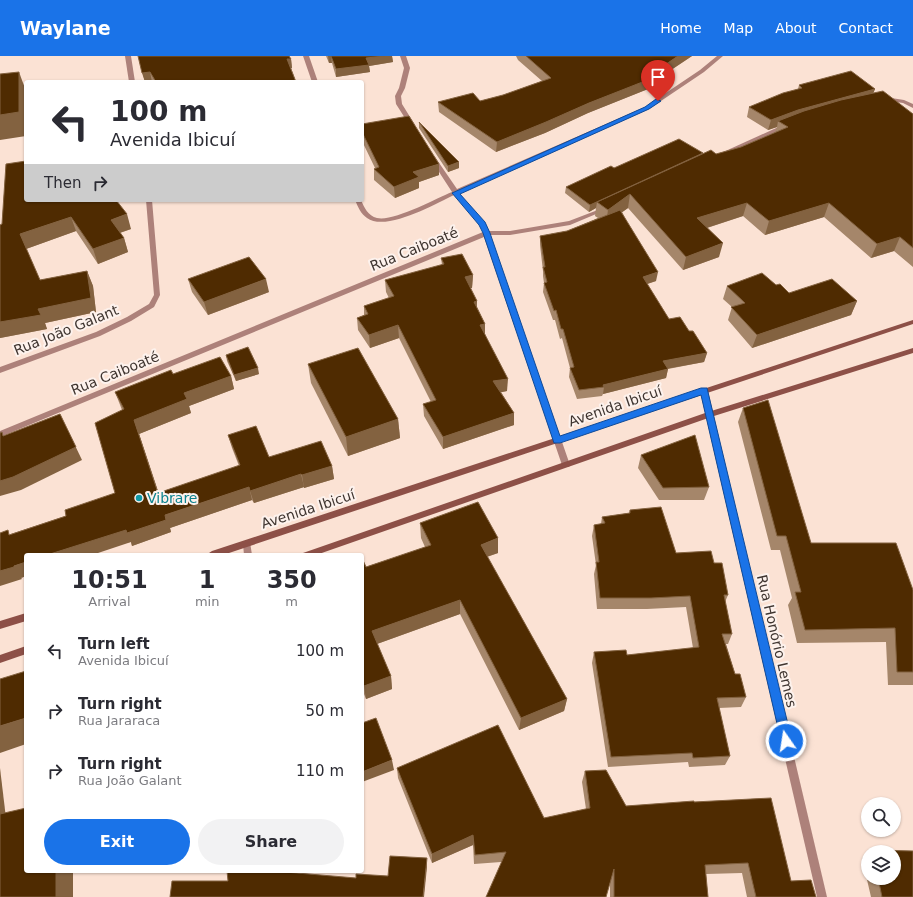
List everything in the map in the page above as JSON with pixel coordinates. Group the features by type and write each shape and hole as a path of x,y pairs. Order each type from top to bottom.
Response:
{"main road":[{"name":"Avenida Ibicuí","path":"218,553 913,322"},
{"path":"312,553 710,414 913,350"},
{"path":"0,625 24,618"},
{"path":"0,659 24,651"}],"street":[{"path":"128,56 132,80"},
{"path":"306,56 314,80"},
{"path":"403,56 406,68 402,88 398,96 399,104 417,133"},
{"path":"359,202 362,210 367,215 382,222 397,218 647,108 702,71 720,56"},
{"path":"877,101 884,99 904,102 913,106"},
{"path":"719,156 790,125"},
{"path":"430,153 456,193 483,224 487,233 566,465"},
{"name":"Rua João Galant","path":"0,370 98,334 129,319 152,305 157,295 149,202"},
{"name":"Rua Caiboaté","path":"0,434 487,233 510,233 570,223 614,205"},
{"name":"Rua Honório Lemes","path":"704,391 822,897"},
{"path":"247,544 248,553"}],"building":[{"path":"138,56 289,56 291,59 287,59 295,80 155,80 150,72 142,73"},
{"path":"331,56 385,56 366,58 369,65 336,69"},
{"path":"526,56 678,56 656,71 660,73 649,78 650,79 497,142 438,102 473,93 480,101 503,95 551,78"},
{"path":"851,71 875,89 798,110 771,120 749,107 783,93 802,88 799,85"},
{"path":"19,72 19,112 0,115 0,74"},
{"path":"883,91 913,114 913,248 900,237 877,244 829,203 769,221 747,203 697,218 723,243 686,257 630,194 608,210 597,202 711,150 716,154 741,147 788,127 778,121 804,111 841,100"},
{"path":"409,116 439,164 413,172 419,177 394,187 374,169 379,167 364,136 364,124"},
{"path":"419,122 459,162 448,166"},
{"path":"679,139 703,153 590,205 566,187 611,166 614,168"},
{"path":"24,161 24,202 118,202 127,214 111,220 124,238 93,249 71,217 20,234 40,280 87,271 91,298 38,309 41,315 0,322 0,225 2,224 6,164"},
{"path":"620,210 658,272 643,277 669,319 680,317 689,331 693,331 707,353 663,361 668,369 603,385 604,387 579,390 570,368 574,367 563,329 561,329 556,310 554,311 544,283 547,282 543,267 545,267 540,236 567,231"},
{"path":"462,254 473,275 465,277 477,301 474,302 485,324 480,325 508,379 493,381 514,413 443,437 423,404 436,400 398,325 369,335 357,318 368,314 364,306 394,296 385,280 444,264 441,258"},
{"path":"249,257 266,279 204,302 188,279"},
{"path":"762,273 776,285 780,284 789,293 832,279 857,301 757,335 731,307 745,303 727,286"},
{"path":"248,347 258,368 234,375 226,355"},
{"path":"358,348 398,419 346,437 308,364"},
{"path":"220,357 231,376 184,393 187,399 134,420 158,493 240,465 228,435 256,426 269,457 321,441 332,466 302,475 301,474 250,491 249,487 165,515 166,520 127,533 126,530 53,553 24,553 24,563 0,571 0,533 8,530 9,535 66,516 65,510 115,493 95,423 124,409 115,392 171,370 173,374"},
{"path":"768,400 811,543 896,543 913,590 913,672 897,672 895,628 805,630 795,592 801,592 786,536 777,536 743,408"},
{"path":"60,414 76,447 13,477 0,481 0,433 2,432 3,436"},
{"path":"695,435 709,487 663,488 641,455"},
{"path":"478,502 498,538 481,545 567,699 521,718 460,600 372,631 391,676 364,686 364,562 366,567 431,545 420,523"},
{"path":"661,507 676,553 711,551 714,563 722,563 728,595 724,595 732,634 722,634 735,674 740,674 746,697 717,698 730,756 693,758 692,753 611,757 594,652 626,650 627,655 699,647 690,596 600,598 596,562 599,562 594,525 605,523 602,517 630,513 630,510"},
{"path":"24,672 24,719 0,726 0,679"},
{"path":"376,718 392,760 364,771 364,722"},
{"path":"498,725 544,818 590,808 585,771 606,770 626,806 694,801 771,798 791,881 811,880 816,897 756,897 748,863 705,865 708,897 614,897 614,869 606,897 486,897 506,852 475,855 473,835 432,854 397,768"},
{"path":"24,808 24,873 56,873 56,897 0,897 0,814"},
{"path":"901,851 913,851 913,897 882,897 879,885 901,885"},
{"path":"390,856 427,858 423,897 170,897 172,881 228,881 227,873 297,873 356,878 356,874 388,876"}],"place":[{"name":"Vibrare","path":"139,498"}],"route":[{"path":"658,101 647,108 456,193 483,224 487,233 489,243 557,441 704,391 786,741"}]}
